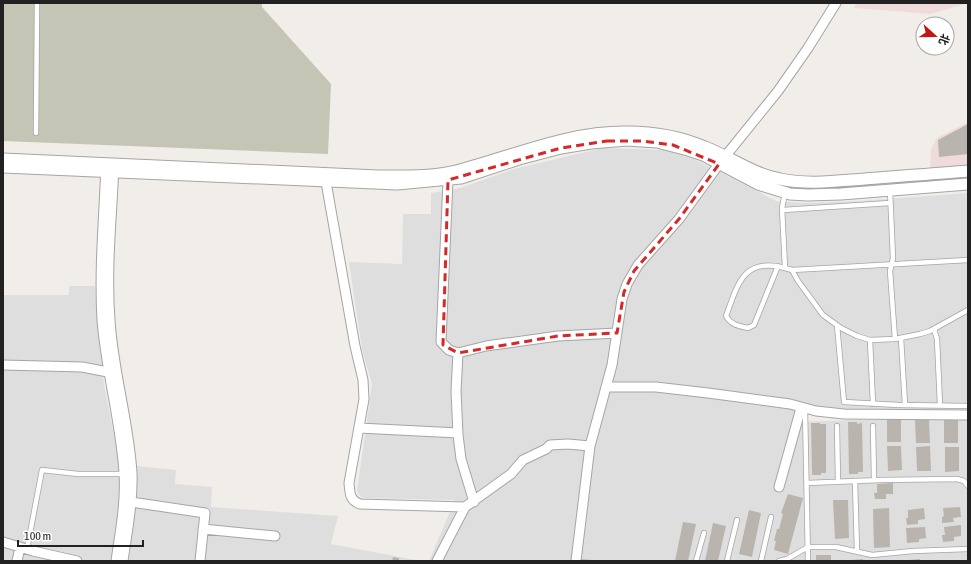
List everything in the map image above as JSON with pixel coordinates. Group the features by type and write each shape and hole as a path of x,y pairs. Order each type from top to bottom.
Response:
{"street":[{"path":"576,561 590,446 607,387 612,365 622,299 627,284 634,271 679,219 722,160 794,69 836,3"},
{"path":"3,167 110,168 378,176 418,175 459,170 517,151 559,140 590,134 627,132 675,138 706,147 722,160 758,184 785,192 808,195 968,184"},
{"path":"3,159 110,168 326,182 397,184 460,178 519,159 561,148 607,141 642,141 673,146 722,160 781,180 806,182 848,180 968,171"},
{"path":"110,168 101,299 108,372 120,434 124,474 124,501 116,561"},
{"path":"110,168 108,279 110,319 114,361 131,463 131,502 123,561"},
{"path":"448,180 442,342 449,350 458,353 486,346 558,336 617,333"},
{"path":"326,182 355,346 363,380 364,399 349,483 350,495 354,501 360,504 465,507 511,474 523,460 546,449 550,445 568,444 590,446"},
{"path":"458,353 456,391 458,433 461,459 474,502"},
{"path":"3,365 82,367 108,372"},
{"path":"607,387 656,387 790,404 803,408 860,415 968,415"},
{"path":"779,486 803,408"},
{"path":"359,428 458,433"},
{"path":"131,502 205,513 200,561"},
{"path":"437,561 465,507"},
{"path":"203,529 275,536"},
{"path":"3,542 77,561"},
{"path":"17,561 23,548"}],"lane":[{"path":"36,133 38,3"},
{"path":"890,190 893,258 890,271 895,339"},
{"path":"785,192 783,210 785,268"},
{"path":"783,210 890,203"},
{"path":"778,266 754,325 748,328 735,325 726,316 742,276 750,270 761,266 778,266 792,270 968,260"},
{"path":"792,270 798,281 823,315 837,326 856,336 870,340 895,339 920,334 934,329 968,310"},
{"path":"837,326 844,402 968,406"},
{"path":"934,329 937,339 940,406"},
{"path":"901,338 905,405"},
{"path":"870,340 873,404"},
{"path":"803,408 807,483 808,561"},
{"path":"837,426 838,482"},
{"path":"873,426 874,480"},
{"path":"23,548 42,470 78,474 124,474"},
{"path":"807,483 874,480 960,479 968,486"},
{"path":"855,481 857,551"},
{"path":"761,561 771,517"},
{"path":"727,561 737,520"},
{"path":"696,561 704,533"},
{"path":"779,561 787,559 808,547 827,546 872,555 913,551 968,549"}],"highlighted area":[{"path":"607,141 642,141 673,145 719,164 679,219 634,271 624,292 617,333 558,336 458,353 443,345 448,180 561,148"}],"shaded area":[{"path":"3,3 262,3 262,7 331,84 328,154 3,141"},
{"path":"856,3 968,3 931,14 854,8"},
{"path":"968,122 968,166 930,170 931,149 937,138"},
{"path":"603,148 666,150 696,160 776,201 805,203 859,201 968,193 968,409 834,409 805,404 801,422 876,419 968,418 968,561 429,561 455,500 362,498 357,491 372,384 362,349 349,262 402,264 403,214 431,214 431,193 460,188 514,169"},
{"path":"69,286 95,286 104,385 116,445 118,464 176,470 175,484 212,487 211,507 338,516 331,544 421,561 3,561 3,295 69,295"}],"building":[{"path":"968,124 968,154 939,157 938,140"},
{"path":"901,418 901,442 887,442 887,419"},
{"path":"929,419 930,443 916,443 915,420"},
{"path":"958,419 958,443 944,443 944,420"},
{"path":"848,422 857,422 857,424 862,423 863,472 858,472 858,474 849,474"},
{"path":"811,423 826,424 826,473 821,473 821,475 812,475"},
{"path":"887,446 901,446 902,470 888,471"},
{"path":"930,446 931,471 917,471 916,447"},
{"path":"945,447 959,447 959,471 945,472"},
{"path":"893,483 893,494 886,494 886,499 875,499 874,493 877,493 877,484"},
{"path":"788,494 803,498 788,554 774,550 776,541 774,541 777,529 779,529 783,514 781,513"},
{"path":"833,500 848,500 849,538 835,539"},
{"path":"960,507 961,517 953,518 954,522 942,523 942,517 944,516 943,508"},
{"path":"889,508 890,547 874,548 873,509"},
{"path":"924,508 925,519 918,520 918,524 907,525 906,518 908,518 908,510"},
{"path":"749,510 761,513 752,557 739,554"},
{"path":"683,522 696,524 688,561 675,561"},
{"path":"713,523 726,526 718,561 705,561"},
{"path":"961,525 961,536 954,537 954,541 943,542 942,535 945,535 944,527"},
{"path":"925,527 926,538 919,539 919,542 907,543 906,528"},
{"path":"816,555 831,555 831,561 816,561"},
{"path":"393,557 399,558 399,561 392,561"},
{"path":"581,559 592,560 592,561 581,561"},
{"path":"863,559 863,561 851,561 851,560"},
{"path":"920,559 920,561 908,561 908,560"}]}
